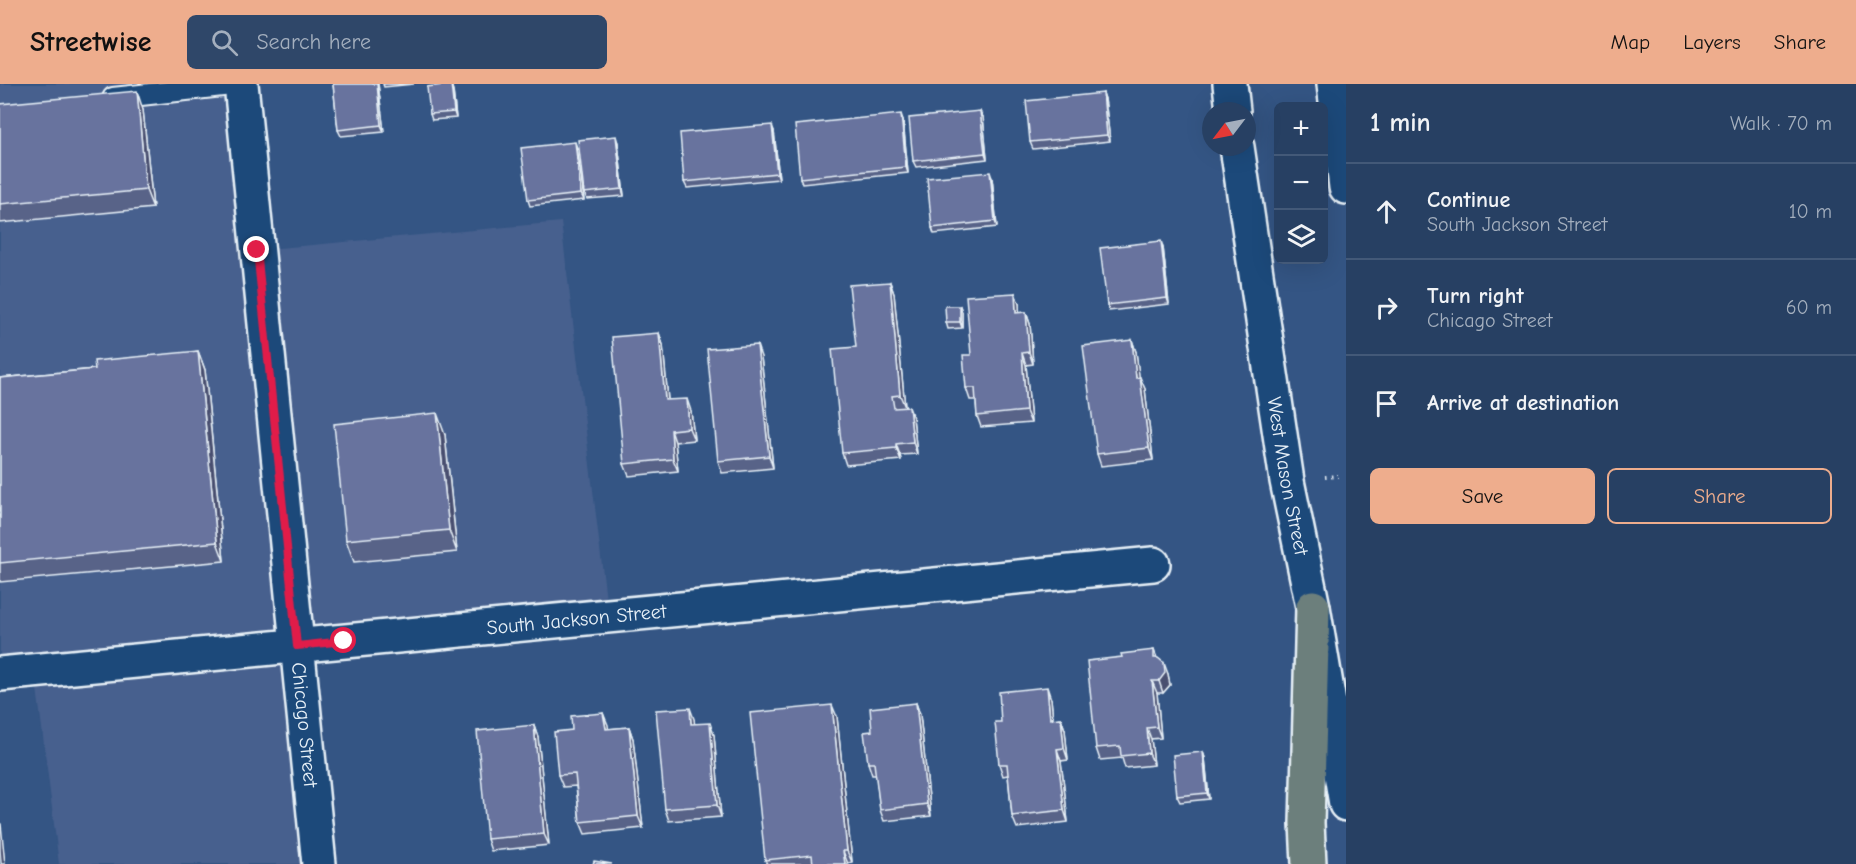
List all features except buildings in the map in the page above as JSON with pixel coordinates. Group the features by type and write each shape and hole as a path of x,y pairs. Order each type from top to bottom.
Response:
{"main road":[{"path":"1309,864 1307,823 1313,607"}],"street":[{"name":"Chicago Street","path":"241,84 319,864"},
{"path":"1230,84 1232,102"},
{"path":"1334,84 1346,187"},
{"name":"West Mason Street","path":"1238,156 1287,481 1313,607 1346,804"},
{"name":"South Jackson Street","path":"0,675 1153,564"}],"lane":[{"path":"90,100 241,84"}],"shaded area":[{"path":"0,84 241,84 258,250 561,222 608,616 297,646 319,864 59,864 35,672 0,675"}],"route":[{"path":"257,250 297,646 344,641"}]}
